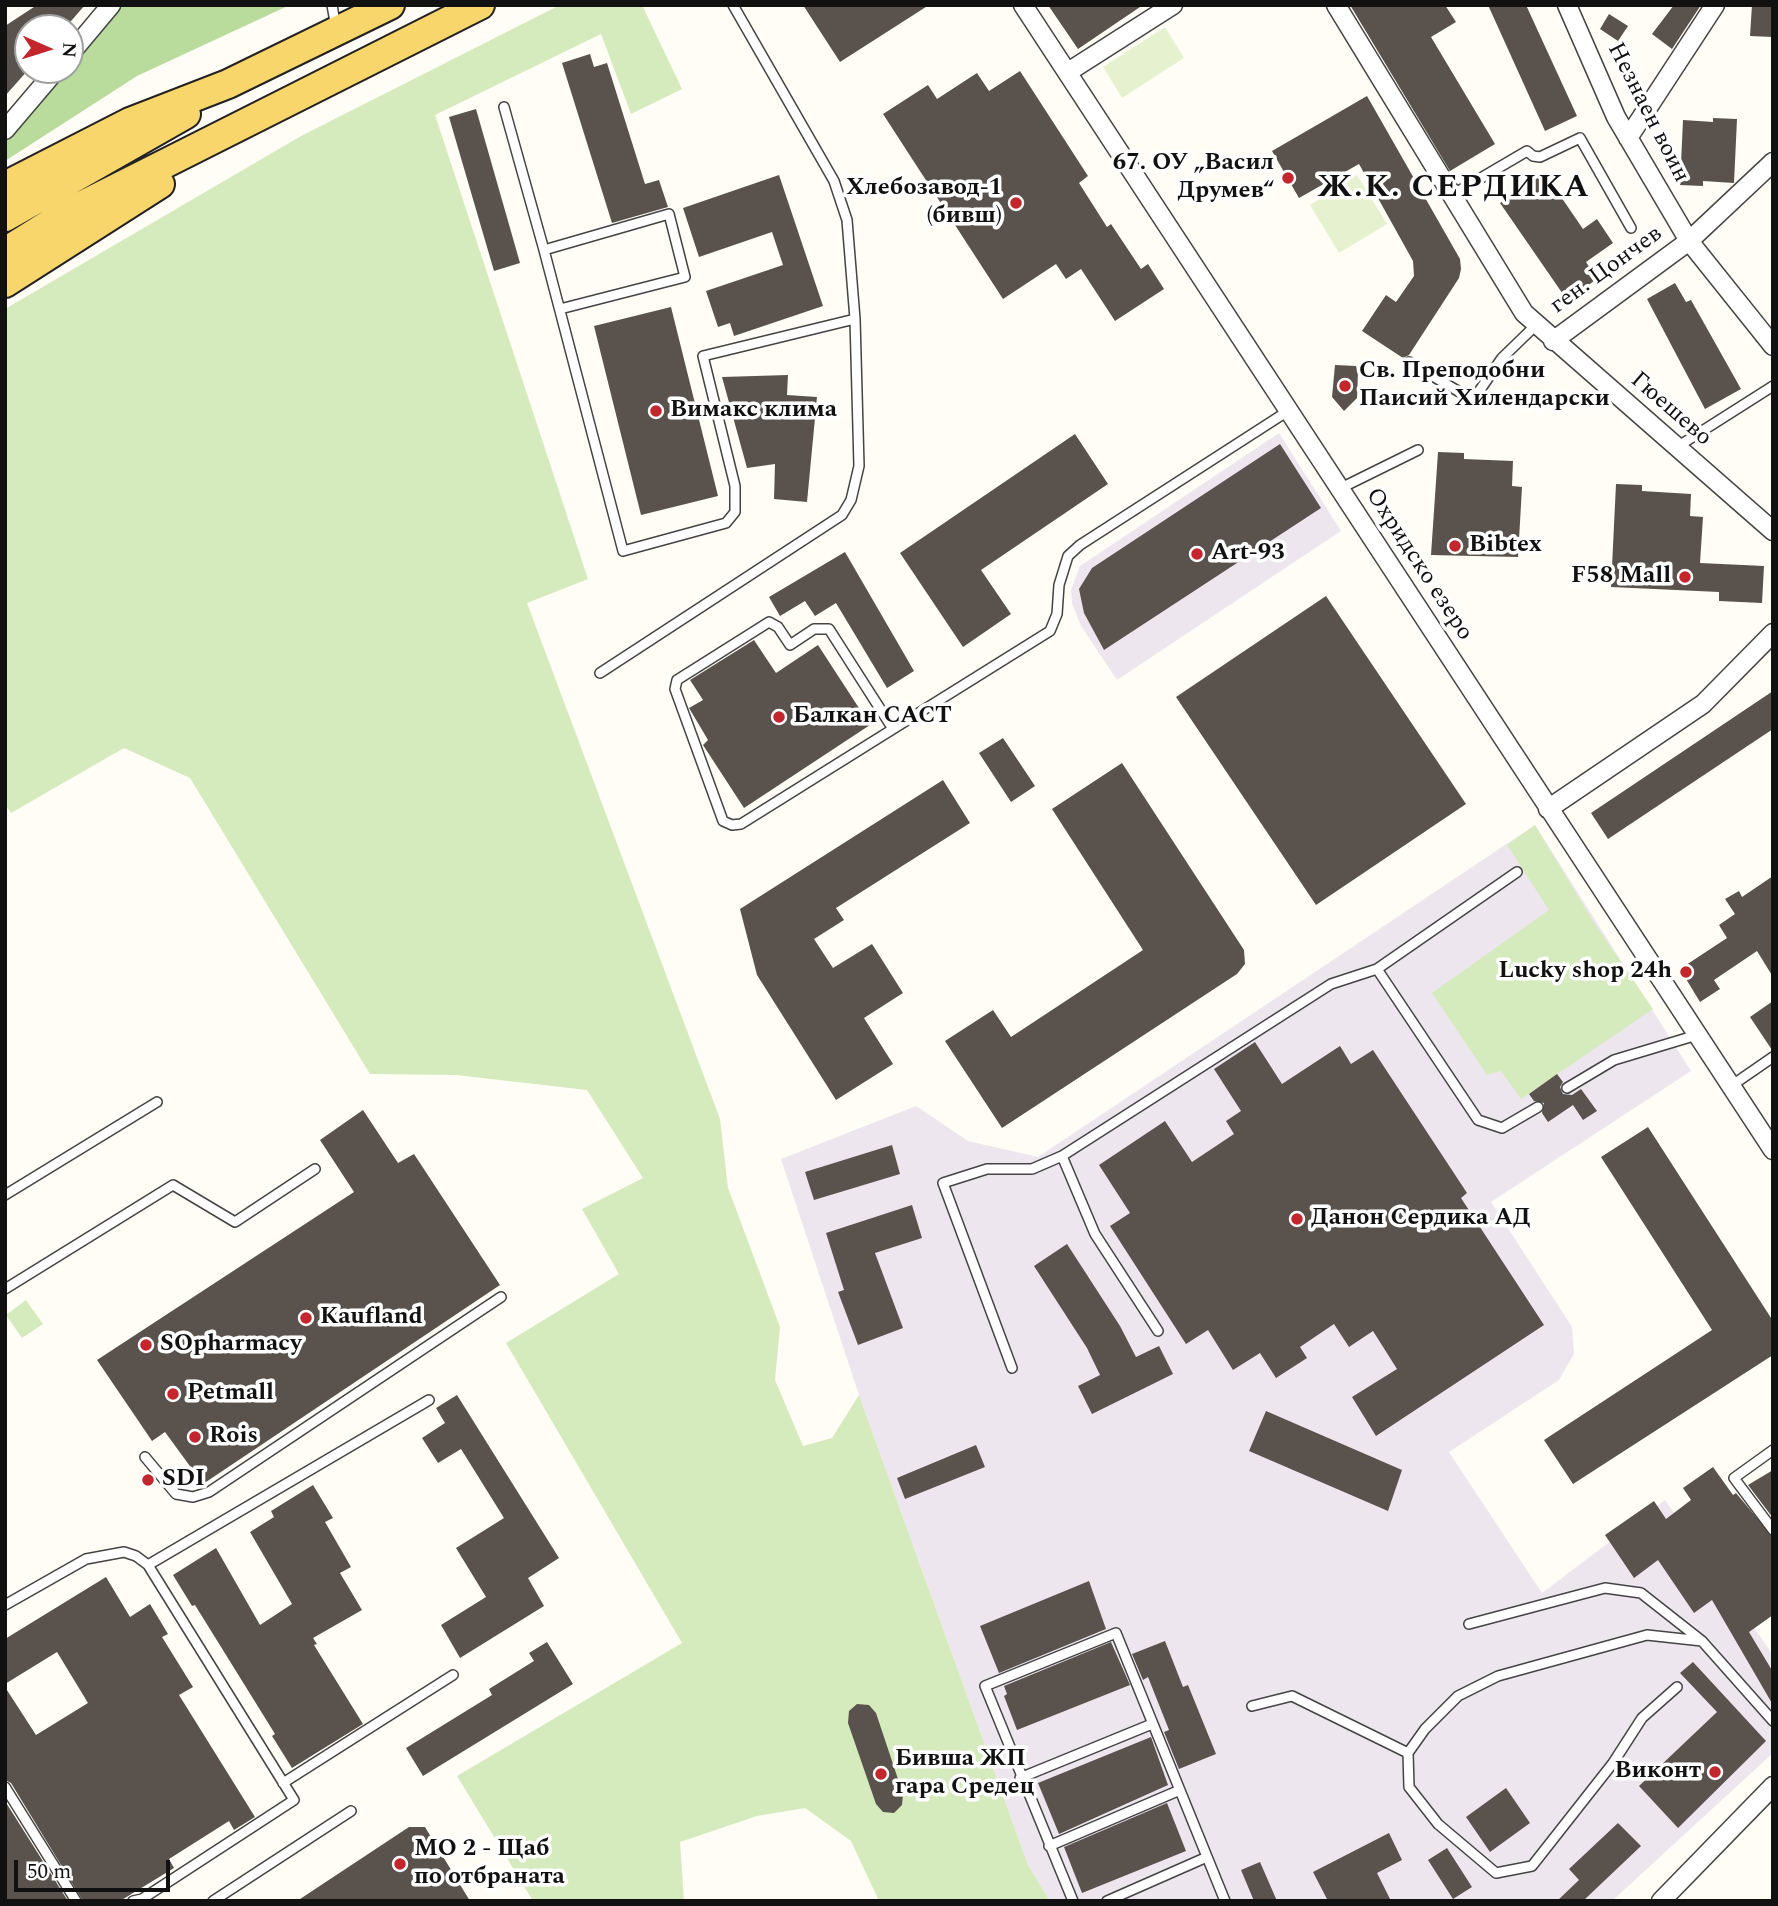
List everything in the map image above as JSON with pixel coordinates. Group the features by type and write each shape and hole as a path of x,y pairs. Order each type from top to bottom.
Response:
{"main road":[{"path":"5,217 186,114 228,84 334,18 390,5"},
{"path":"5,252 67,213 480,5"},
{"path":"5,186 141,117 228,84"},
{"path":"5,283 268,113"}],"street":[{"path":"84,37 111,5"},
{"name":"Охридско езеро","path":"1023,5 1773,1150"},
{"path":"1068,72 1173,5"},
{"name":"Гюешево","path":"1336,5 1514,299 1536,326 1773,531"},
{"name":"Незнаен воин","path":"1567,5 1628,138 1689,241 1773,346"},
{"path":"1628,138 1715,5"},
{"path":"5,130 44,84"},
{"name":"ген. Цончев","path":"1553,341 1689,241 1773,162"},
{"path":"1548,809 1703,704 1773,633"},
{"path":"1661,1901 1773,1786"}],"lane":[{"path":"600,673 842,515 851,500 859,466 855,319 847,220 834,181 733,5"},
{"path":"504,107 623,551 726,523 735,512 735,486 703,356 855,319"},
{"path":"1452,195 1527,151 1540,157 1580,138 1631,228"},
{"path":"544,250 669,214 685,276 559,309"},
{"name":"ген. Цончев","path":"1409,362 1474,400 1502,358 1536,326"},
{"path":"1676,447 1773,386"},
{"path":"893,729 830,629 814,629 790,645 778,627 769,622 677,680 675,689 723,821 732,825 741,824 1050,631 1068,556 1080,545 1287,411"},
{"path":"1339,489 1418,450"},
{"path":"1012,1368 943,1183 987,1169 1032,1169 1062,1156 1331,984 1377,969 1517,872"},
{"path":"1377,969 1478,1120 1503,1128 1538,1107"},
{"path":"1566,1087 1614,1060 1696,1035"},
{"path":"1730,1086 1773,1057"},
{"path":"5,1195 157,1102"},
{"path":"1062,1156 1095,1234 1158,1331"},
{"path":"5,1289 173,1185 235,1222 315,1169"},
{"path":"145,1457 176,1494 193,1497 209,1492 501,1297"},
{"path":"148,1565 429,1400"},
{"path":"1773,1450 1734,1478 1773,1530"},
{"path":"5,1605 66,1567 86,1559 124,1552 148,1565 294,1800 142,1899 133,1901"},
{"path":"1469,1624 1605,1588 1641,1593 1702,1641 1773,1721"},
{"path":"1073,1901 1020,1778 985,1686 1116,1633 1225,1901"},
{"path":"1676,1687 1642,1718 1613,1763 1532,1866 1496,1873 1438,1824 1409,1787 1409,1753 1425,1729 1458,1696 1498,1676 1647,1635 1702,1641"},
{"path":"283,1783 453,1675"},
{"path":"1252,1706 1292,1696 1409,1753"},
{"path":"1020,1778 1152,1724"},
{"path":"5,1787 76,1901"},
{"path":"1049,1846 1180,1790"},
{"path":"213,1901 351,1811"},
{"path":"1107,1901 1207,1857"}],"shaded area":[{"path":"1279,433 1341,531 1117,680 1081,626 1072,603 1071,590 1080,566"},
{"path":"1535,825 1691,1071 1491,1202 1572,1327 1574,1354 1559,1380 1449,1452 1542,1593 1665,1500 1773,1655 1773,1753 1612,1901 1050,1901 1028,1865 859,1395 781,1159 916,1106 968,1141 1038,1157"}],"green space":[{"path":"111,5 290,5 137,76 5,161 5,130 44,84 84,84 84,37"},
{"path":"560,5 642,5 682,89 631,114 601,34 435,115 588,579 527,603 720,1119 728,1188 780,1327 775,1380 803,1446 832,1438 859,1395 1028,1865 1050,1901 879,1901 851,1841 805,1808 757,1816 680,1842 684,1901 533,1901 457,1776 682,1643 506,1343 619,1274 582,1209 643,1178 587,1090 456,1075 370,1074 190,778 124,748 11,813 5,804 5,309 301,136"},
{"path":"1165,27 1184,58 1122,98 1103,67"},
{"path":"1357,175 1387,224 1339,253 1310,205"},
{"path":"1535,825 1593,921 1653,1009 1521,1099 1501,1071 1487,1075 1432,993 1549,910 1507,845"},
{"path":"26,1300 43,1324 22,1338 6,1315"}],"building":[{"path":"37,5 85,5 77,14 23,14"},
{"path":"803,5 929,5 840,62"},
{"path":"1048,5 1143,5 1078,49"},
{"path":"1350,5 1445,5 1456,22 1431,37 1495,144 1450,171"},
{"path":"1488,5 1526,5 1577,116 1545,131"},
{"path":"1674,5 1701,5 1672,49 1652,34"},
{"path":"1752,5 1773,5 1773,37 1750,36"},
{"path":"1609,14 1628,26 1618,41 1600,29"},
{"path":"14,20 16,84 5,96 5,26"},
{"path":"590,54 594,67 607,63 645,184 659,180 668,207 612,223 562,63"},
{"name":"Хлебозавод-1 (бивш)","path":"1020,71 1088,176 1079,183 1107,227 1111,224 1141,269 1148,264 1164,289 1115,321 1081,269 1066,279 1056,264 1003,299 883,114 928,85 937,99 977,73 989,91"},
{"path":"1367,96 1460,259 1459,278 1409,355 1403,358 1362,331 1386,295 1396,302 1414,276 1413,261 1359,164 1299,198 1272,151"},
{"path":"476,109 520,263 494,271 449,117"},
{"path":"1713,118 1737,119 1734,183 1703,181 1703,186 1680,185 1683,120 1713,122"},
{"path":"1544,172 1583,229 1597,219 1613,243 1586,262 1597,279 1567,300 1500,203"},
{"path":"779,175 823,306 734,336 730,323 718,327 706,291 783,265 772,232 699,257 683,208"},
{"path":"1675,283 1686,302 1691,300 1741,389 1705,409 1647,299"},
{"name":"Вимакс клима","path":"671,307 718,496 641,515 594,326"},
{"name":"Св. Преподобни Паисий Хилендарски","path":"1335,365 1356,366 1358,372 1357,398 1344,411 1332,397"},
{"path":"788,375 787,395 817,397 807,502 774,499 775,464 747,468 722,377"},
{"path":"1075,434 1108,484 981,570 1011,614 963,647 900,553"},
{"path":"1280,444 1321,508 1104,650 1084,613 1079,589 1092,568"},
{"path":"1438,452 1464,453 1464,459 1513,461 1512,486 1522,487 1518,557 1431,555"},
{"path":"1616,484 1642,485 1642,491 1691,494 1690,516 1703,517 1700,563 1764,566 1762,603 1719,601 1719,592 1611,587"},
{"path":"845,552 914,671 887,688 836,603 815,616 805,601 780,616 769,597"},
{"path":"1326,596 1466,804 1316,905 1176,697"},
{"name":"Балкан САСТ","path":"754,640 776,673 818,645 870,725 744,808 703,745 708,740 689,708 703,700 690,680"},
{"path":"1773,691 1773,729 1608,839 1591,813"},
{"path":"1003,738 1035,786 1011,802 979,753"},
{"path":"1122,763 1244,950 1245,964 1237,974 1002,1128 945,1041 993,1010 1011,1037 1143,950 1052,809"},
{"path":"943,780 970,823 836,908 844,920 814,939 833,968 872,944 903,993 864,1018 893,1064 836,1100 757,975 740,909"},
{"path":"1773,876 1773,977 1757,951 1714,980 1720,989 1700,1002 1680,969 1727,938 1719,925 1735,914 1725,899 1739,891 1742,897"},
{"path":"1773,1001 1773,1050 1772,1050 1750,1017"},
{"name":"Данон Сердика АД","path":"1255,1042 1282,1084 1340,1046 1351,1064 1373,1050 1467,1193 1461,1198 1544,1325 1376,1436 1352,1397 1397,1369 1373,1331 1349,1347 1334,1324 1300,1347 1307,1358 1276,1378 1260,1353 1233,1370 1208,1330 1186,1344 1110,1226 1130,1213 1099,1165 1165,1121 1192,1162 1234,1134 1226,1121 1241,1111 1214,1069"},
{"path":"1557,1074 1563,1082 1560,1087 1563,1094 1572,1095 1581,1089 1597,1111 1583,1120 1573,1105 1548,1122 1542,1113 1544,1103 1534,1101 1529,1094"},
{"name":"Kaufland","path":"363,1110 398,1163 414,1154 500,1285 203,1484 165,1432 152,1441 97,1360 354,1192 320,1140"},
{"path":"1648,1127 1773,1321 1773,1355 1573,1484 1544,1440 1712,1330 1601,1157"},
{"path":"892,1145 900,1174 814,1200 805,1172"},
{"path":"912,1205 922,1238 875,1253 903,1328 858,1345 838,1292 844,1290 826,1233"},
{"path":"1067,1244 1120,1326 1136,1357 1159,1346 1173,1374 1092,1414 1078,1386 1100,1375 1087,1348 1034,1266"},
{"path":"457,1395 559,1558 528,1578 544,1606 460,1658 441,1625 486,1597 456,1548 504,1518 461,1449 438,1463 422,1438 445,1423 436,1408"},
{"path":"1266,1411 1402,1470 1388,1511 1249,1451"},
{"path":"976,1445 985,1467 905,1499 897,1478"},
{"path":"1713,1467 1733,1495 1736,1493 1773,1537 1773,1615 1749,1632 1773,1672 1773,1705 1712,1600 1694,1613 1658,1560 1634,1578 1605,1535 1654,1501 1666,1519 1691,1500 1683,1488"},
{"path":"1773,1470 1773,1518 1748,1485"},
{"path":"313,1485 333,1518 325,1522 351,1567 340,1573 362,1610 313,1638 317,1644 314,1645 363,1724 292,1768 272,1736 275,1734 195,1605 192,1606 173,1575 216,1548 260,1625 292,1604 250,1532 274,1517 271,1511"},
{"path":"106,1577 130,1617 150,1604 168,1634 162,1637 193,1687 179,1695 255,1817 234,1830 229,1821 169,1859 174,1868 120,1901 83,1901 11,1783 5,1780 5,1687 36,1735 88,1703 57,1652 5,1684 5,1639"},
{"path":"1089,1581 1106,1629 999,1673 980,1626"},
{"path":"1165,1641 1183,1687 1188,1685 1216,1754 1179,1769 1164,1732 1169,1730 1148,1677 1143,1680 1132,1654"},
{"path":"547,1642 573,1684 423,1776 406,1748 492,1695 489,1689 534,1661 529,1653"},
{"path":"1111,1642 1130,1685 1017,1730 1004,1696 1007,1694 1004,1686"},
{"path":"1693,1662 1766,1741 1678,1828 1639,1786 1717,1712 1680,1673"},
{"name":"Бивша ЖП гара Средец","path":"857,1704 869,1705 876,1713 903,1794 902,1805 894,1813 883,1812 876,1804 848,1723 849,1711"},
{"path":"1151,1737 1168,1785 1059,1834 1038,1783"},
{"path":"1506,1788 1530,1823 1490,1852 1466,1817"},
{"path":"5,1801 68,1901 5,1901"},
{"path":"1167,1803 1186,1851 1082,1893 1064,1847"},
{"path":"1618,1823 1641,1846 1583,1901 1557,1901 1579,1880 1569,1869"},
{"name":"МО 2 - Щаб по отбраната","path":"409,1827 425,1827 470,1901 297,1901"},
{"path":"1389,1833 1402,1860 1377,1873 1391,1901 1328,1901 1313,1872"},
{"path":"1447,1848 1472,1887 1453,1899 1428,1860"},
{"path":"1260,1862 1277,1901 1254,1901 1241,1870"}],"place":[{"name":"67. ОУ „Васил Друмев“","path":"1288,178"},
{"name":"Хлебозавод-1 (бивш)","path":"1016,203"},
{"name":"Св. Преподобни Паисий Хилендарски","path":"1345,386"},
{"name":"Вимакс клима","path":"656,411"},
{"name":"Bibtex","path":"1455,546"},
{"name":"Art-93","path":"1197,554"},
{"name":"F58 Mall","path":"1685,577"},
{"name":"Балкан САСТ","path":"779,717"},
{"name":"Lucky shop 24h","path":"1686,972"},
{"name":"Данон Сердика АД","path":"1297,1219"},
{"name":"Kaufland","path":"306,1318"},
{"name":"SOpharmacy","path":"146,1345"},
{"name":"Petmall","path":"173,1394"},
{"name":"Rois","path":"195,1437"},
{"name":"SDI","path":"148,1480"},
{"name":"Виконт","path":"1715,1772"},
{"name":"Бивша ЖП гара Средец","path":"881,1774"},
{"name":"МО 2 - Щаб по отбраната","path":"400,1864"}],"district":[{"name":"Ж.К. СЕРДИКА","path":"1454,190"}]}
